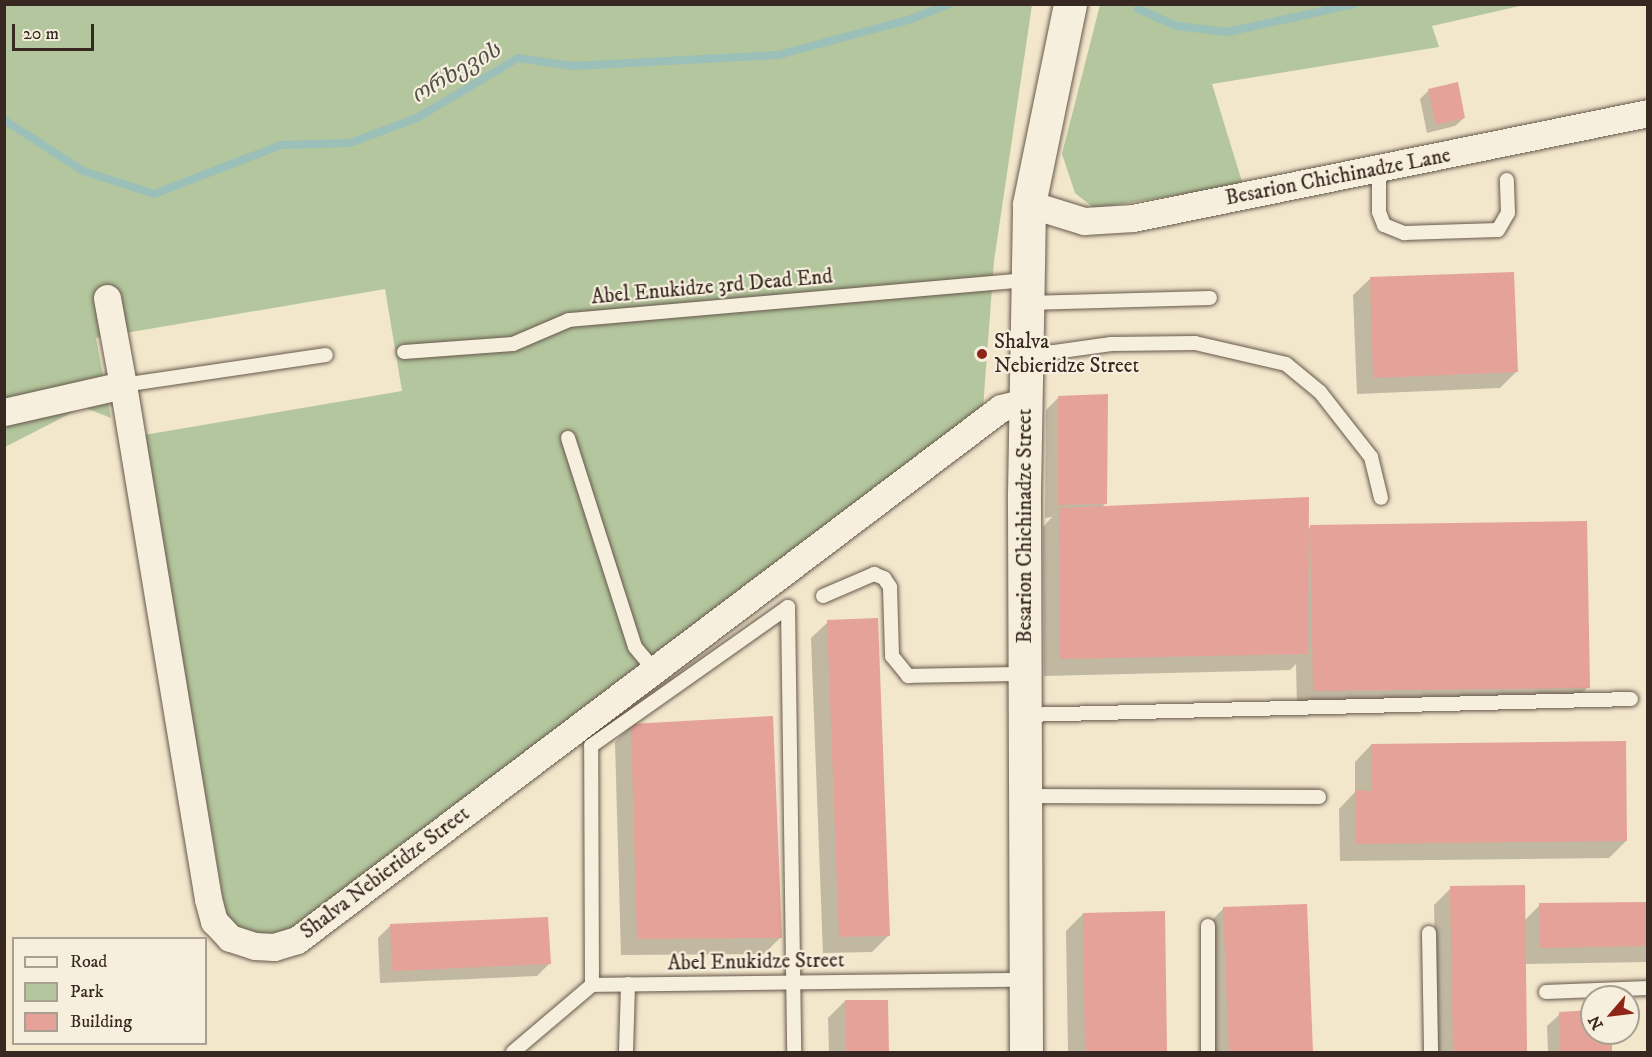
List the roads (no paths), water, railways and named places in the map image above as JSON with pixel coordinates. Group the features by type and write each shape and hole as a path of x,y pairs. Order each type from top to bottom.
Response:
{"street":[{"name":"Besarion Chichinadze Street","path":"1026,1053 1025,402 1029,204 1070,4"},
{"name":"Besarion Chichinadze Lane","path":"1029,204 1084,221 1133,218 1647,114"},
{"name":"Shalva Nebieridze Street","path":"107,298 208,899 214,921 230,938 264,946 297,940 1001,408 1025,402"},
{"path":"4,412 123,385"}],"lane":[{"path":"1378,169 1379,212 1384,225 1404,234 1498,230 1508,213 1507,180"},
{"name":"Abel Enukidze 3rd Dead End","path":"404,352 513,344 569,320 1028,292 1210,298"},
{"path":"1026,356 1111,344 1195,343 1286,364 1320,392 1371,457 1381,498"},
{"path":"123,385 326,355"},
{"path":"568,438 635,647 654,670"},
{"path":"823,596 874,574 884,578 890,587 892,656 908,675 1025,674"},
{"path":"513,1053 592,985 591,746 788,608 794,1053"},
{"path":"1024,715 1631,699"},
{"path":"1024,796 1320,797"},
{"path":"1208,926 1208,1053"},
{"path":"1428,933 1431,1053"},
{"name":"Abel Enukidze Street","path":"592,985 1025,980"},
{"path":"626,1053 628,984"},
{"path":"1546,992 1647,988"}],"waterway":[{"name":"ორხევის","path":"4,120 83,171 154,194 281,145 350,143 417,118 518,58 573,66 778,55 908,20 950,4"},
{"name":"ორხევის","path":"1138,9 1177,26 1227,32 1354,4"}],"place":[{"name":"Shalva Nebieridze Street","path":"982,354"}]}
